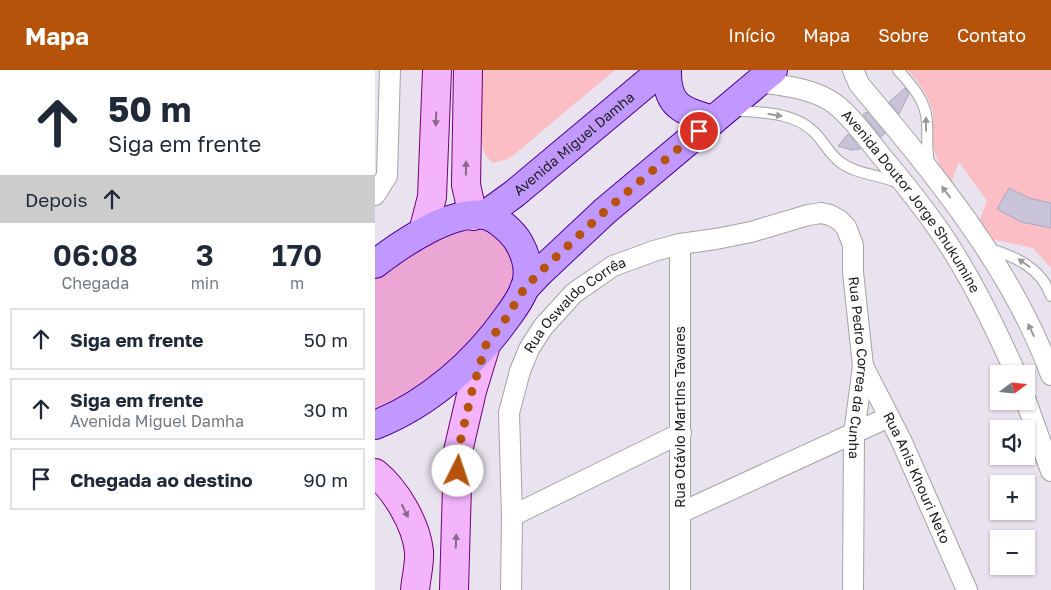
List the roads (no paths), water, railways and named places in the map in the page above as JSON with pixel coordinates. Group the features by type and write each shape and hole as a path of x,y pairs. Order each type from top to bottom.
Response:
{"main road":[{"path":"423,232 432,197 437,70"},
{"path":"468,70 466,185 479,216"},
{"name":"Avenida Miguel Damha","path":"479,216 514,194 662,70"},
{"path":"667,70 667,85 671,97 679,108 689,113 720,115"},
{"path":"375,425 417,404 450,380 486,345 503,323 524,289 540,272 605,211 766,76"},
{"path":"375,264 390,252 423,232 463,216 479,216 505,226 517,239 524,253 528,270 524,289"},
{"path":"455,590 458,451 472,391 486,345"},
{"path":"375,473 385,481 401,503 412,525 419,551 415,590"}],"street":[{"path":"376,193 387,176 390,70"},
{"name":"Avenida Doutor Jorge Shukumine","path":"766,76 816,94 835,104 861,130 909,189 942,234 990,317 1011,365"},
{"path":"835,104 856,77 955,203 1018,304 1050,367"},
{"path":"909,189 931,173"},
{"name":"Rua Oswaldo Corrêa","path":"511,590 512,516 509,414 519,370 529,349 543,327 574,293 613,266 654,251 680,244 751,232 807,215 830,215 846,227 850,236"},
{"name":"Rua Pedro Correa da Cunha","path":"850,236 853,245 853,272 863,366 854,434 853,590"},
{"name":"Rua Otávio Martins Tavares","path":"680,244 680,590"},
{"path":"990,317 992,310 997,304 1011,302 1018,304"},
{"name":"Rua Anis Khouri Neto","path":"863,366 889,417 967,590"},
{"path":"1029,410 1051,471"},
{"path":"680,513 889,417"},
{"path":"512,516 681,433"}],"lane":[{"path":"898,70 919,96 925,110 927,121 926,148 931,173"},
{"path":"720,115 779,115 802,122 813,131 840,162 856,171 889,179 909,189"},
{"path":"984,247 1010,255 1023,262 1038,274 1051,296"}]}
